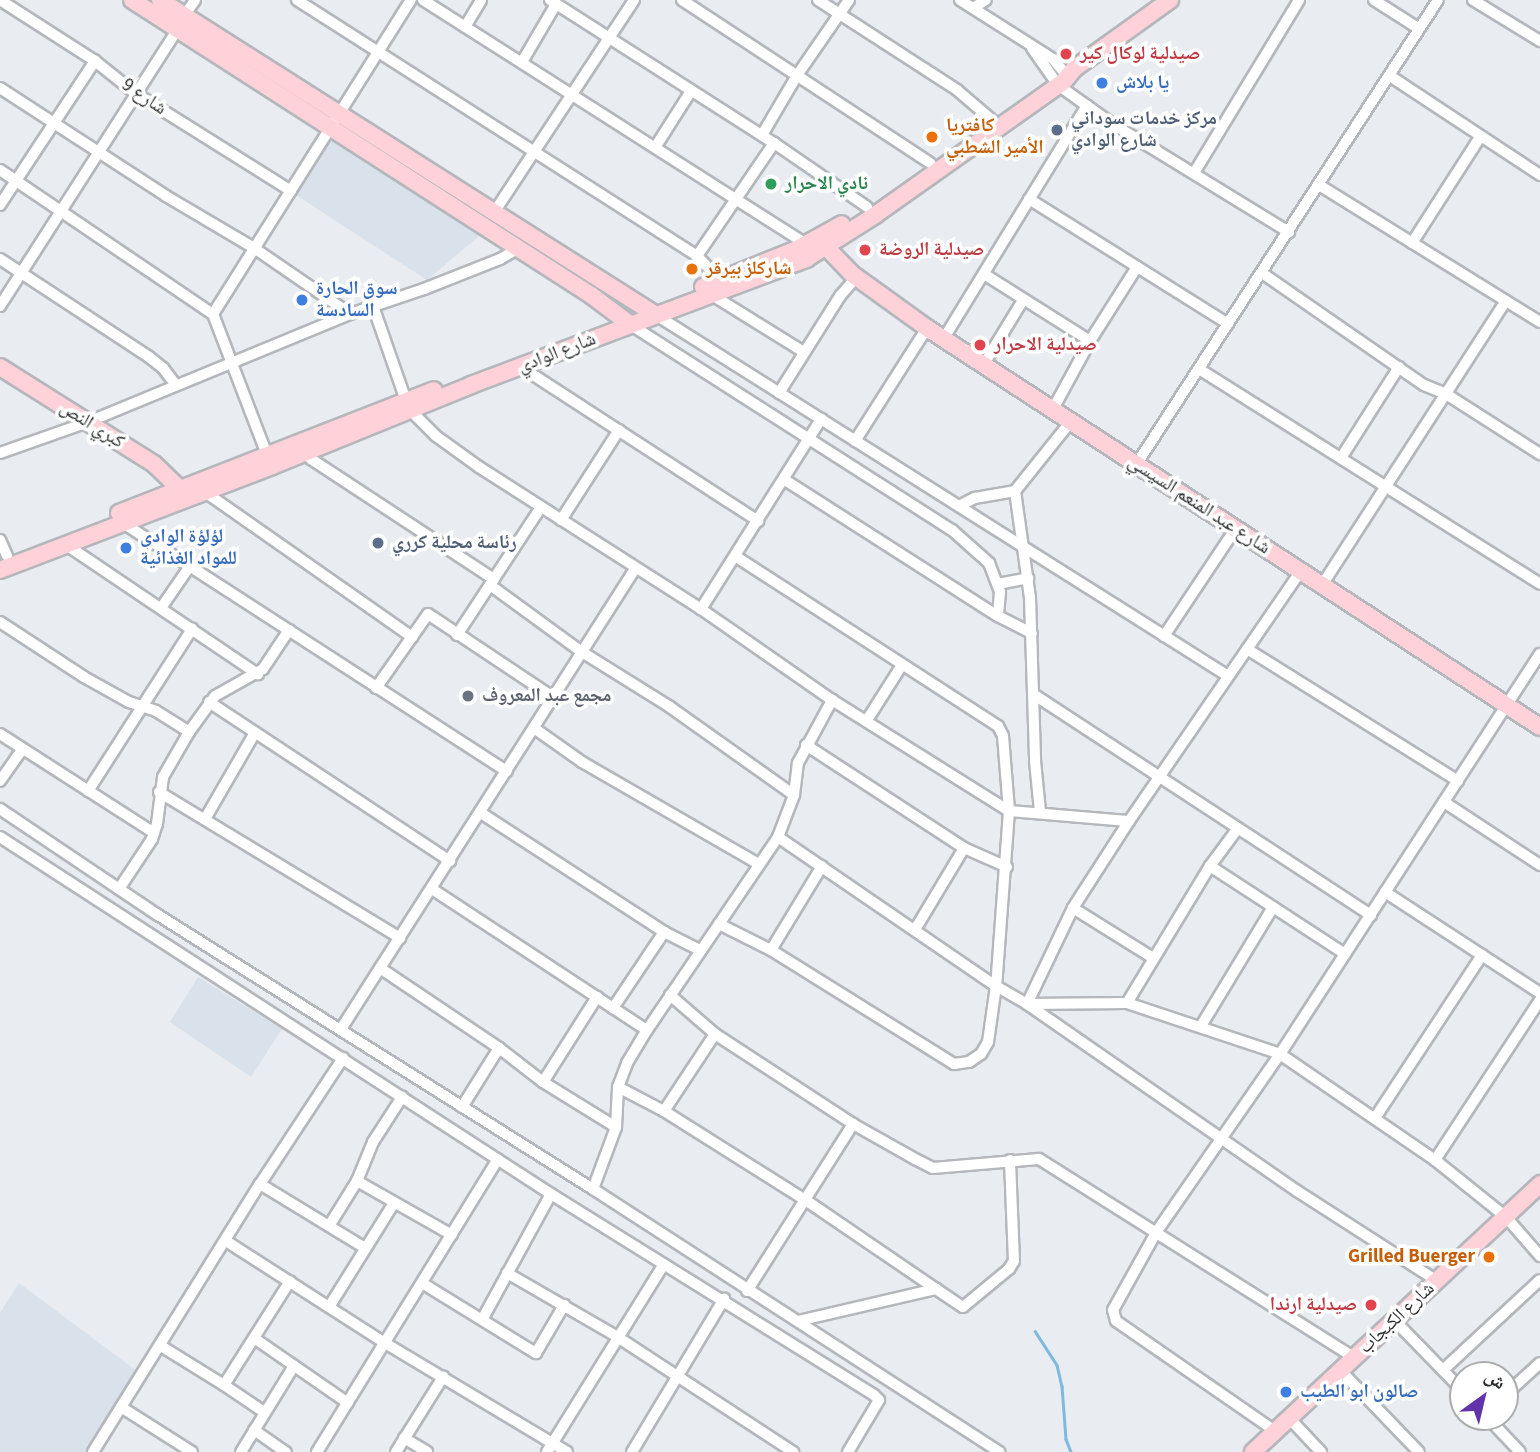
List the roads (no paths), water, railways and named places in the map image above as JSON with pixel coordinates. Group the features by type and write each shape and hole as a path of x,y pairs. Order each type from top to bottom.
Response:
{"main road":[{"path":"132,0 181,22 332,120 627,322"},
{"path":"160,0 181,22"},
{"name":"شارع الوادي","path":"652,312 712,295 806,259 1065,78 1160,3"},
{"name":"شارع الوادي","path":"2,561 65,544 205,492 302,448 652,312 720,280 807,245 867,207 991,119 1065,78"},
{"path":"332,120 493,214 652,312"},
{"name":"شارع عبد المنعم السيسي","path":"830,244 862,279 927,328 1540,727"},
{"name":"شارع الوادي","path":"409,406 521,367 627,322"},
{"name":"كبري النص","path":"0,367 164,471 180,489"},
{"name":"شارع الوادي","path":"2,561 267,455 302,448"},
{"name":"شارع الكبجاب","path":"1253,1452 1540,1184"}],"street":[{"name":"شارع 9","path":"0,0 95,61 135,93 291,191"},
{"path":"0,306 100,153 195,0"},
{"path":"297,0 696,256 720,280"},
{"path":"213,314 291,191 332,120 411,0"},
{"path":"423,0 656,146 807,245"},
{"path":"465,27 481,0"},
{"path":"493,214 634,0"},
{"path":"682,0 930,163"},
{"path":"818,0 974,101 991,119"},
{"path":"762,135 798,74 849,0"},
{"path":"960,0 1032,48 1043,52 1087,106 1289,232"},
{"path":"973,8 986,0"},
{"path":"1374,0 1418,28"},
{"path":"1136,465 1438,0"},
{"path":"1473,0 1540,41"},
{"path":"522,62 553,2 762,135 867,207"},
{"path":"1194,173 1294,2"},
{"path":"0,205 95,61"},
{"path":"1390,76 1540,175"},
{"path":"0,88 254,248 349,314"},
{"path":"656,146 691,91"},
{"path":"944,338 1087,106"},
{"path":"1412,243 1480,137"},
{"path":"696,256 774,143"},
{"path":"0,170 61,214 213,314 267,455"},
{"path":"1319,186 1540,322"},
{"path":"1029,199 1228,324"},
{"path":"0,453 88,422 349,314 467,272 517,248"},
{"path":"0,259 149,357 175,384"},
{"path":"1053,409 1090,341 1137,267"},
{"path":"1262,273 1424,385 1446,394 1540,454"},
{"path":"984,274 1090,341"},
{"path":"779,393 840,296 853,281 862,279"},
{"path":"712,295 804,352"},
{"path":"984,365 1023,300"},
{"path":"1322,585 1505,302"},
{"path":"373,306 409,406 445,443 635,569 701,609 832,700 1009,811 1040,811 1129,821"},
{"path":"652,312 1228,676"},
{"path":"627,322 952,530 989,562 998,584 998,616"},
{"path":"855,441 927,328"},
{"path":"521,367 758,521"},
{"path":"1342,458 1399,367"},
{"path":"1199,369 1540,584"},
{"path":"701,609 785,480 821,419"},
{"path":"959,506 975,498 1015,491 1071,421"},
{"path":"561,520 619,430"},
{"path":"302,448 492,582 582,652 670,707 794,795"},
{"path":"885,486 897,467"},
{"path":"785,480 998,616 1032,633"},
{"path":"1015,491 1028,578 1040,811"},
{"path":"205,492 412,638"},
{"path":"457,635 541,507"},
{"path":"123,523 507,771"},
{"path":"1164,636 1236,528"},
{"path":"0,540 2,561"},
{"path":"65,544 258,674"},
{"path":"719,924 771,950 954,1064 969,1062 981,1054 988,1042 1007,867 1009,811 1003,736 998,726 735,556"},
{"path":"161,608 190,566"},
{"path":"321,1043 380,968 635,569"},
{"path":"1027,1004 1073,908 1159,776 1301,571"},
{"path":"998,584 1028,578"},
{"path":"376,688 428,614 554,698"},
{"path":"0,622 84,677 189,732"},
{"path":"88,791 192,629"},
{"path":"119,889 154,833 159,792 166,770 189,732 209,702 222,691 258,674 289,630"},
{"path":"1247,649 1458,781"},
{"path":"1275,1431 1112,1316 1113,1310 1157,1231 1280,1054 1540,654"},
{"path":"867,720 902,665"},
{"path":"1033,694 1371,915"},
{"path":"593,1189 616,1127 618,1087 647,1030 778,837 794,795 798,763 832,700"},
{"path":"209,702 450,861"},
{"path":"534,728 582,762 759,864"},
{"path":"0,734 154,833"},
{"path":"205,819 254,734"},
{"path":"806,745 964,848 1007,867"},
{"path":"0,781 22,749"},
{"path":"159,792 400,937"},
{"path":"1444,802 1540,865"},
{"path":"0,809 119,889 593,1189 999,1452"},
{"path":"481,813 664,932 700,950"},
{"path":"1127,1003 1210,866 1238,828"},
{"path":"0,837 551,1194 724,1299 879,1400 848,1452"},
{"path":"778,837 1224,1138 1297,1191 1437,1280"},
{"path":"916,928 964,848"},
{"path":"771,950 822,866"},
{"path":"1210,866 1345,954"},
{"path":"432,889 647,1030"},
{"path":"1385,892 1540,993"},
{"path":"1200,1026 1273,907"},
{"path":"1073,908 1153,958"},
{"path":"613,1008 664,932"},
{"path":"1375,1118 1482,955"},
{"path":"380,968 499,1048 542,1082 616,1127"},
{"path":"670,995 715,1034 853,1124 933,1168 1039,1159 1355,1357"},
{"path":"542,1082 597,997"},
{"path":"1435,1160 1540,1000"},
{"path":"1027,1004 1127,1003 1280,1054 1435,1160 1506,1217 1540,1256"},
{"path":"664,1111 715,1034"},
{"path":"462,1107 499,1048"},
{"path":"93,1452 260,1184 343,1058"},
{"path":"618,1087 664,1111 804,1199 963,1307 1013,1266 1010,1160"},
{"path":"329,1226 357,1181 373,1142 402,1097"},
{"path":"747,1291 853,1124"},
{"path":"320,1451 498,1159"},
{"path":"357,1181 452,1235"},
{"path":"569,1204 582,1183"},
{"path":"260,1184 365,1248"},
{"path":"483,1318 551,1194"},
{"path":"329,1307 394,1203"},
{"path":"226,1241 443,1377 549,1448 568,1452"},
{"path":"549,1448 616,1336 664,1264"},
{"path":"507,1273 616,1336 793,1452"},
{"path":"1443,1370 1540,1280"},
{"path":"224,1385 290,1282"},
{"path":"422,1283 536,1353 564,1305"},
{"path":"798,1321 936,1289"},
{"path":"632,1452 676,1374 724,1299"},
{"path":"1394,1320 1449,1376"},
{"path":"254,1338 348,1403"},
{"path":"161,1346 264,1412"},
{"path":"1519,1382 1540,1363"},
{"path":"242,1452 294,1366"},
{"path":"1341,1371 1419,1452"},
{"path":"396,1452 443,1377"},
{"path":"121,1408 185,1450"},
{"path":"1289,1418 1321,1452"},
{"path":"254,1430 286,1452"},
{"path":"1500,1431 1520,1452"},
{"path":"404,1438 427,1452"}],"waterway":[{"path":"1035,1331 1057,1365 1062,1386 1066,1439 1071,1452"}],"place":[{"name":"صيدلية لوكال كير","path":"1066,54"},
{"name":"يا بلاش","path":"1102,83"},
{"name":"مركز خدمات سوداني شارع الوادي","path":"1057,130"},
{"name":"كافتريا الأمير الشطبي","path":"932,137"},
{"name":"نادي الاحرار","path":"771,184"},
{"name":"صيدلية الروضة","path":"865,250"},
{"name":"شاركلز بيرقر","path":"692,269"},
{"name":"سوق الحارة السادسة","path":"302,300"},
{"name":"صيدلية الاحرار","path":"980,345"},
{"name":"رئاسة محلية كرري","path":"378,543"},
{"name":"لؤلؤة الوادي للمواد الغذائية","path":"126,548"},
{"name":"مجمع عبد المعروف","path":"468,696"},
{"name":"Grilled Buerger","path":"1489,1257"},
{"name":"صيدلية ارندا","path":"1371,1305"},
{"name":"صالون ابو الطيب","path":"1286,1392"}]}
